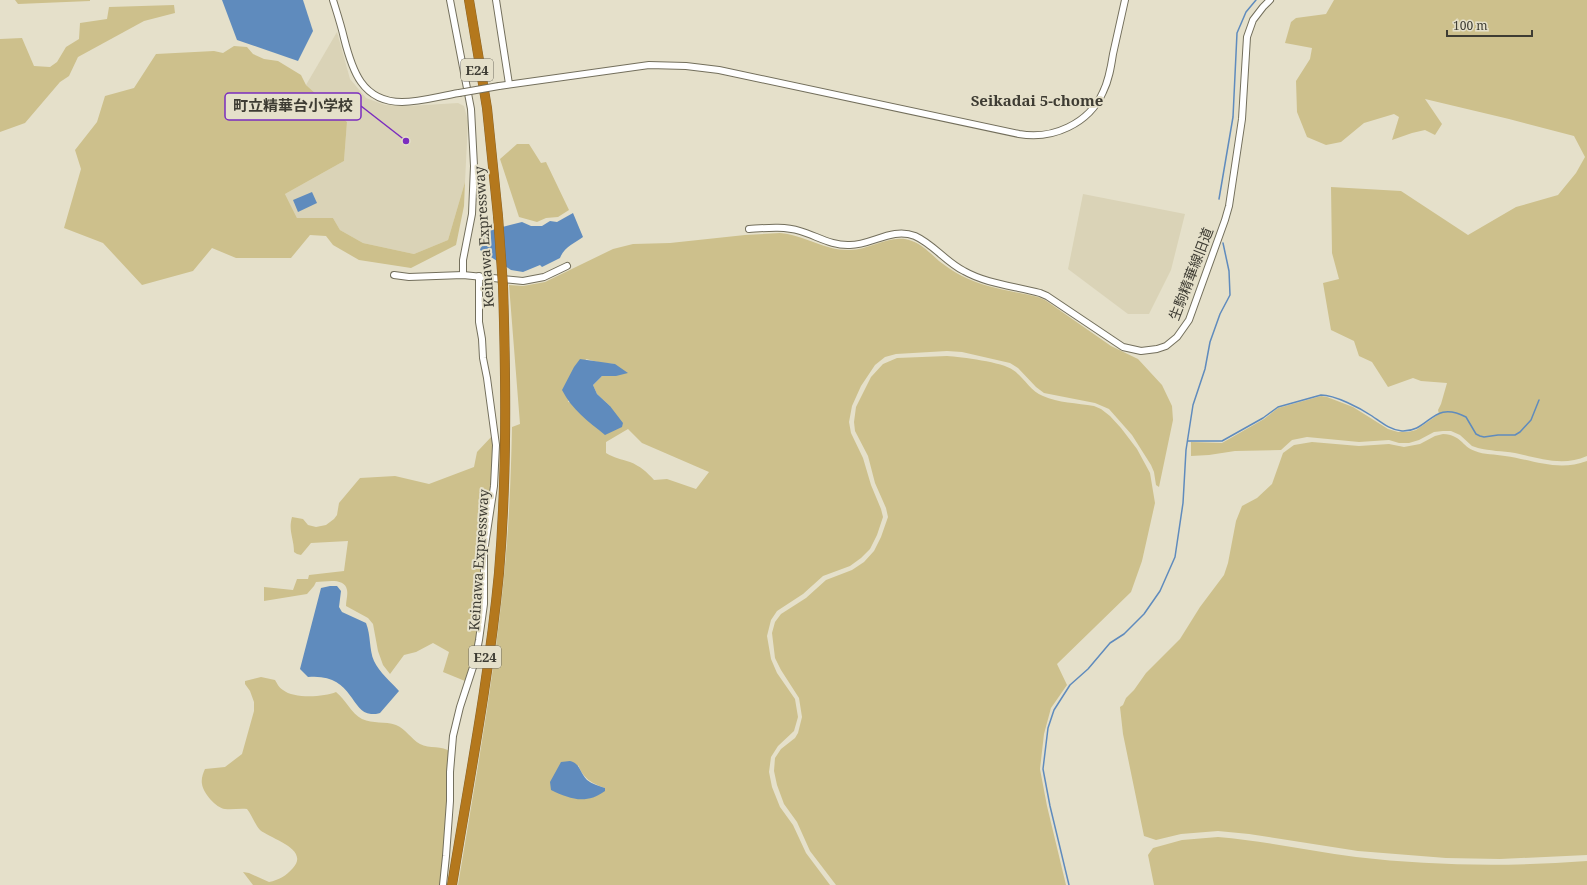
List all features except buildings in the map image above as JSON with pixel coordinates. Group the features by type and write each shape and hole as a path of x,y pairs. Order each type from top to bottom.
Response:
{"highway":[{"name":"Keinawa Expressway","path":"464,0 490,140"},
{"name":"Keinawa Expressway","path":"452,885 478,735 494,618 503,511 506,427 503,286 498,216 489,122 469,0"},
{"name":"Keinawa Expressway","path":"449,885 482,685 490,619 499,474 506,427"}],"street":[{"path":"333,0 352,67 361,83 369,91 383,98 404,102 509,84 631,66 661,64 719,70 1033,136 1045,135 1063,130 1078,122 1088,113 1102,95 1108,77 1125,0"},
{"path":"450,0 471,110 474,166 472,214 463,258 462,275"},
{"path":"496,0 509,84"},
{"name":"生駒精華線旧道","path":"749,229 789,229 830,242 850,245 866,243 893,234 908,235 923,241 943,258 965,272 984,279 1047,296 1123,347 1141,351 1166,346 1177,337 1189,320 1225,220 1229,206 1242,119 1247,37 1253,20 1270,0"},
{"path":"394,275 409,277 462,275 523,281 534,280 567,266"},
{"path":"443,885 450,801 450,772 454,736 460,707 475,661 479,640 484,604 484,552 494,486 496,445 479,322 478,276"}],"shaded area":[{"path":"15,0 90,0 90,1 18,4"},
{"path":"1334,0 1587,0 1587,456 1569,461 1560,461 1483,449 1472,446 1460,435 1451,431 1443,431 1434,432 1419,440 1409,443 1399,443 1389,440 1359,442 1307,437 1292,440 1281,450 1235,451 1191,456 1191,442 1222,443 1264,419 1278,408 1321,396 1353,407 1388,429 1398,432 1416,430 1439,414 1438,410 1447,383 1421,381 1413,378 1388,387 1372,362 1359,356 1354,341 1331,330 1323,283 1339,279 1332,253 1331,187 1401,191 1468,235 1516,207 1558,195 1576,173 1585,157 1574,136 1425,99 1442,124 1435,135 1425,130 1392,140 1399,117 1394,114 1364,123 1341,142 1326,145 1307,137 1297,112 1296,81 1310,59 1312,48 1285,43 1291,22 1296,18 1326,14"},
{"path":"174,5 175,13 144,21 78,57 69,76 60,82 25,123 0,132 0,39 22,38 34,66 50,67 57,62 66,47 79,39 80,23 107,19 109,7"},
{"path":"337,32 350,79 366,98 385,105 409,106 458,103 464,106 468,121 465,182 448,240 414,254 363,243 340,230 333,218 297,218 285,194 344,161 347,122 306,85"},
{"path":"234,46 247,47 253,54 264,59 278,61 301,75 306,85 347,122 344,161 285,194 297,218 333,218 340,230 363,243 414,254 448,240 465,182 464,206 456,245 411,268 359,260 333,245 326,236 310,235 291,258 236,258 212,248 193,271 142,285 103,243 64,228 81,169 75,150 97,122 105,96 134,88 156,54 214,51 223,53"},
{"path":"517,144 529,144 541,163 546,162 569,210 558,217 546,218 537,222 519,217 500,159"},
{"path":"1083,194 1185,214 1171,270 1149,314 1128,314 1068,269"},
{"path":"780,233 789,234 841,250 858,249 889,240 904,239 920,245 947,267 980,284 1038,297 1045,300 1111,346 1138,359 1162,385 1172,406 1173,420 1159,487 1156,485 1154,472 1151,465 1132,435 1109,409 1095,403 1044,393 1036,387 1018,368 1010,363 962,352 947,351 896,354 885,357 875,365 861,386 852,406 849,422 851,433 863,458 883,517 877,535 870,549 861,558 850,566 823,576 803,594 777,611 771,620 767,636 771,659 777,673 795,699 798,717 794,731 778,746 771,757 769,772 772,787 780,807 793,825 806,853 830,885 458,885 484,731 500,615 506,557 512,427 520,424 509,285 523,286 545,282 613,249 633,244 670,243","holes":["586,359 602,363 615,364 616,376 602,376 593,385 597,394 610,406 568,402","628,429 642,443 709,472 696,489 667,479 654,480 637,465 606,453 606,442","578,765 588,780 605,788 596,796 578,799"]},
{"path":"947,356 982,360 1008,367 1020,376 1038,394 1061,401 1094,406 1101,409 1121,428 1137,449 1150,473 1155,503 1142,561 1131,592 1057,664 1067,685 1051,708 1044,734 1040,769 1047,806 1066,885 836,885 810,851 797,822 784,804 777,785 774,771 775,758 781,749 795,738 798,733 802,717 799,698 775,658 772,633 775,622 781,614 806,598 826,580 852,570 864,562 874,551 888,517 886,508 875,483 868,456 855,431 854,422 856,407 871,377 883,364 897,358"},
{"path":"1443,434 1454,436 1470,449 1482,453 1556,465 1576,464 1587,461 1587,855 1500,859 1446,858 1358,851 1249,834 1218,831 1181,834 1156,840 1144,836 1123,734 1120,707 1146,673 1180,639 1200,607 1224,575 1228,563 1236,521 1242,506 1257,498 1272,484 1283,453 1294,445 1312,442 1359,446 1389,444 1404,447 1420,444 1435,436"},
{"path":"493,435 490,496 481,605 470,666 465,681 443,672 449,652 433,643 416,652 404,655 390,674 383,665 378,651 373,624 368,618 346,606 347,590 343,583 334,581 316,582 307,594 264,601 264,587 293,590 297,579 308,579 309,575 344,571 348,541 311,543 301,555 297,554 294,552 291,531 292,517 303,519 308,525 316,527 326,525 337,515 339,503 360,478 395,476 429,484 474,467 477,452"},
{"path":"261,677 275,680 279,687 294,695 317,696 336,692 362,719 396,725 403,729 420,744 444,748 450,752 444,856 440,885 253,885 243,872 249,873 269,882 273,881 279,879 293,868 297,861 297,855 287,845 260,830 247,809 225,809 221,808 210,800 203,788 202,780 205,769 225,767 242,754 254,711 254,702 245,681"},
{"path":"1218,837 1356,857 1443,864 1500,865 1587,861 1587,885 1154,885 1148,855 1153,848 1182,840"}],"water":[{"path":"222,0 303,0 313,31 298,61 237,40"},
{"path":"312,192 317,203 298,212 293,200"},
{"path":"573,213 583,237 567,248 560,258 542,267 540,265 523,272 511,270 480,250 483,240 481,237 491,230 522,222 531,226 542,226 550,221 557,222"},
{"path":"580,359 615,364 628,373 616,376 602,376 593,385 597,394 610,406 623,423 622,427 605,435 571,404 562,390"},
{"path":"337,586 341,591 339,607 342,612 366,623 374,661 382,673 399,691 380,713 371,714 364,712 342,686 323,677 308,677 300,669 321,588"},
{"path":"570,761 578,766 587,780 593,784 605,788 605,791 591,798 578,799 565,796 551,790 550,782 561,762"}],"waterway":[{"path":"1219,199 1233,117 1237,33 1246,12 1256,0"},
{"path":"1069,885 1050,806 1043,769 1048,728 1054,710 1070,685 1088,669 1110,643 1124,634 1144,614 1160,591 1175,557 1183,503 1186,450 1193,405 1205,369 1210,342 1220,314 1230,295 1229,271 1223,243"},
{"path":"1188,441 1222,441 1263,418 1278,407 1321,395 1347,402 1386,425 1402,431 1419,427 1438,414 1455,412 1466,417 1476,434 1480,436 1515,435 1520,432 1531,420 1539,400"}],"place":[{"name":"町立精華台小学校","path":"406,141"}],"district":[{"name":"Seikadai 5-chome","path":"1037,101"}]}
